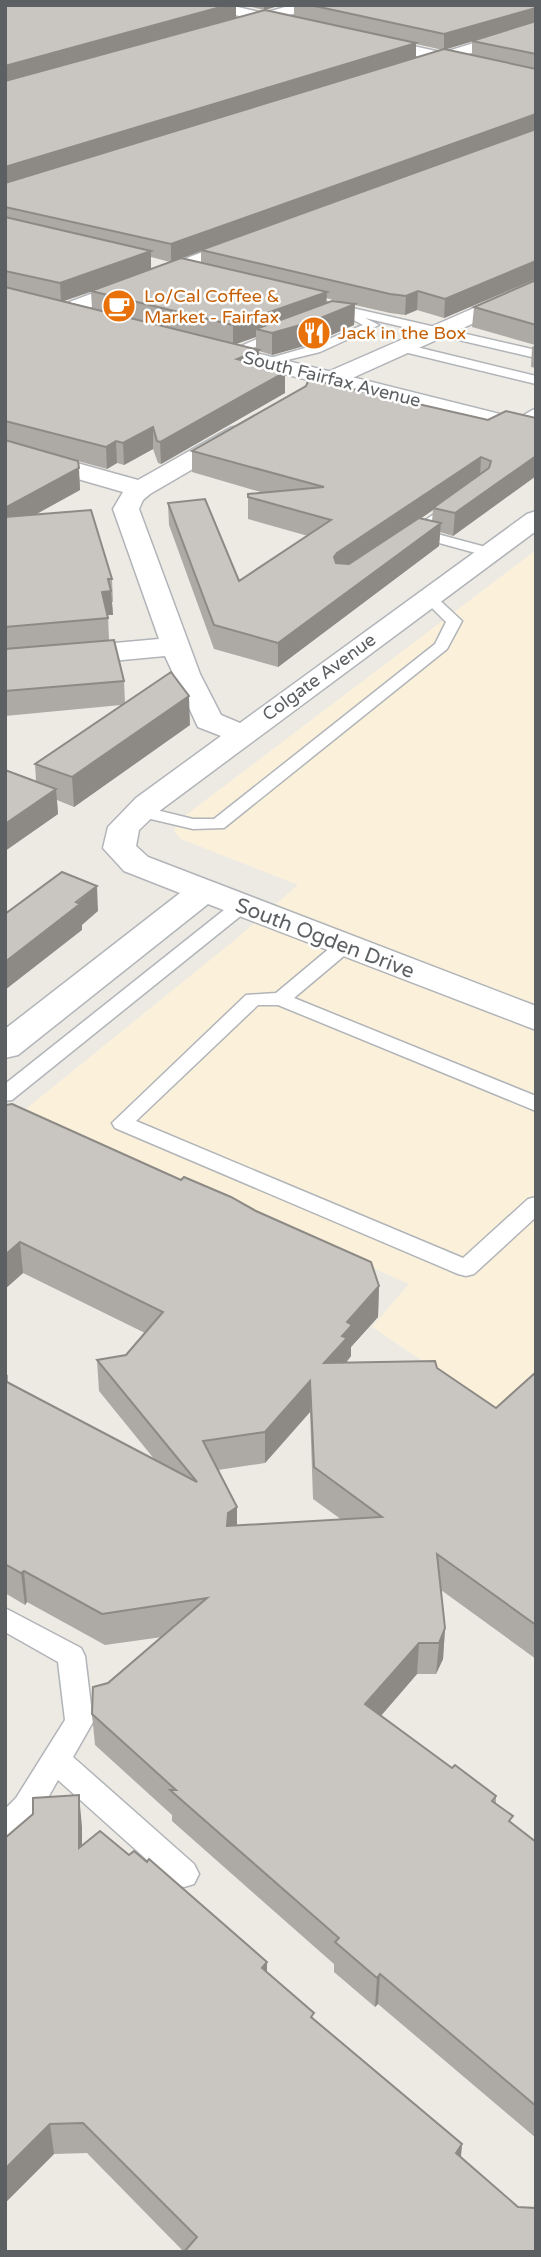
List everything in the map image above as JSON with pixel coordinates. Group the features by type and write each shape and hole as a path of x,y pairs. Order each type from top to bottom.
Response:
{"street":[{"path":"209,5 314,29"},
{"path":"213,32 309,5"},
{"path":"393,73 536,28"},
{"path":"353,37 536,78"},
{"path":"63,311 165,267 271,233"},
{"path":"331,379 536,288"},
{"path":"40,306 101,321"},
{"name":"South Fairfax Avenue","path":"192,344 525,427"},
{"path":"242,734 209,721 186,674 127,509 132,496 141,489 260,420"},
{"path":"5,450 141,489"},
{"name":"Colgate Avenue","path":"119,848 124,827 140,811 536,519"},
{"path":"5,662 177,646"},
{"name":"South Ogden Drive","path":"119,848 136,864 536,1019"},
{"path":"5,1047 203,891"}],"lane":[{"path":"165,267 195,274"},
{"path":"316,303 368,320"},
{"path":"320,317 343,315 536,354"},
{"path":"267,363 316,349 368,320"},
{"path":"230,353 289,329"},
{"path":"400,347 536,380"},
{"path":"525,427 536,412"},
{"path":"470,493 410,536 488,552"},
{"path":"140,811 193,824 218,824 442,646 454,621 428,597"},
{"path":"5,1095 241,905"},
{"path":"281,999 344,946"},
{"path":"531,1096 281,999 253,999 122,1123 466,1268 536,1203"},
{"path":"5,1619 71,1656 79,1723 26,1807 5,1830"},
{"path":"56,1760 184,1874"}],"shaded area":[{"path":"536,550 536,1437 372,1327 409,1284 22,1112 236,939 298,885 181,839 174,831 178,821"}],"building":[{"path":"5,5 228,5 5,66"},
{"path":"310,5 536,5 536,8 444,34"},
{"path":"265,10 416,43 5,167 5,81"},
{"path":"536,21 536,54 472,41"},
{"path":"444,49 536,69 536,114 171,244 5,207 5,183"},
{"path":"536,129 536,261 445,299 418,291 406,296 390,294 201,250"},
{"path":"5,217 151,251 60,283 5,271"},
{"path":"181,258 327,292 233,325 91,291"},
{"path":"536,280 536,325 474,307"},
{"path":"5,287 259,350 237,359 285,372 160,442 157,441 153,427 123,443 116,441 106,447 5,421"},
{"path":"332,301 355,304 311,322 272,333 256,329"},
{"path":"309,379 488,420 506,411 536,418 536,456 455,513 433,508 489,468 491,461 481,457 337,553 334,557 336,563 349,564 419,518 441,523 278,643 214,625 168,503 205,499 239,581 331,520 248,497 248,494 324,487 192,451 306,386"},
{"path":"5,440 78,461 79,468 5,508"},
{"path":"91,510 112,579 108,579 111,591 102,592 108,618 5,627 5,517"},
{"path":"114,640 124,681 5,691 5,649"},
{"path":"171,672 189,696 72,777 35,764"},
{"path":"5,770 56,789 5,824"},
{"path":"62,872 97,886 76,902 80,904 5,962 5,914"},
{"path":"12,1104 181,1180 184,1177 231,1197 256,1211 371,1262 379,1286 347,1322 352,1325 342,1336 347,1338 324,1363 435,1361 437,1368 496,1408 536,1372 536,1625 437,1554 445,1628 439,1643 419,1643 365,1704 452,1768 455,1765 496,1796 492,1801 513,1816 509,1821 536,1842 536,2106 380,1974 377,1978 335,1942 339,1938 170,1790 176,1790 92,1714 93,1687 108,1683 207,1598 102,1614 24,1571 21,1573 5,1564 5,1381 197,1482 97,1360 126,1355 163,1312 20,1242 5,1255 5,1105","holes":["310,1381 314,1467 382,1517 227,1526 228,1513 237,1507 203,1441 265,1432"]},
{"path":"79,1795 79,1848 100,1831 129,1855 134,1851 147,1862 149,1859 267,1962 262,1968 314,2013 311,2017 462,2144 456,2153 518,2207 535,2208 536,2252 184,2252 197,2237 83,2123 50,2124 5,2169 5,1838 33,1814 33,1798"}],"place":[{"name":"Lo/Cal Coffee & Market - Fairfax","path":"119,306"},
{"name":"Jack in the Box","path":"314,333"}]}
